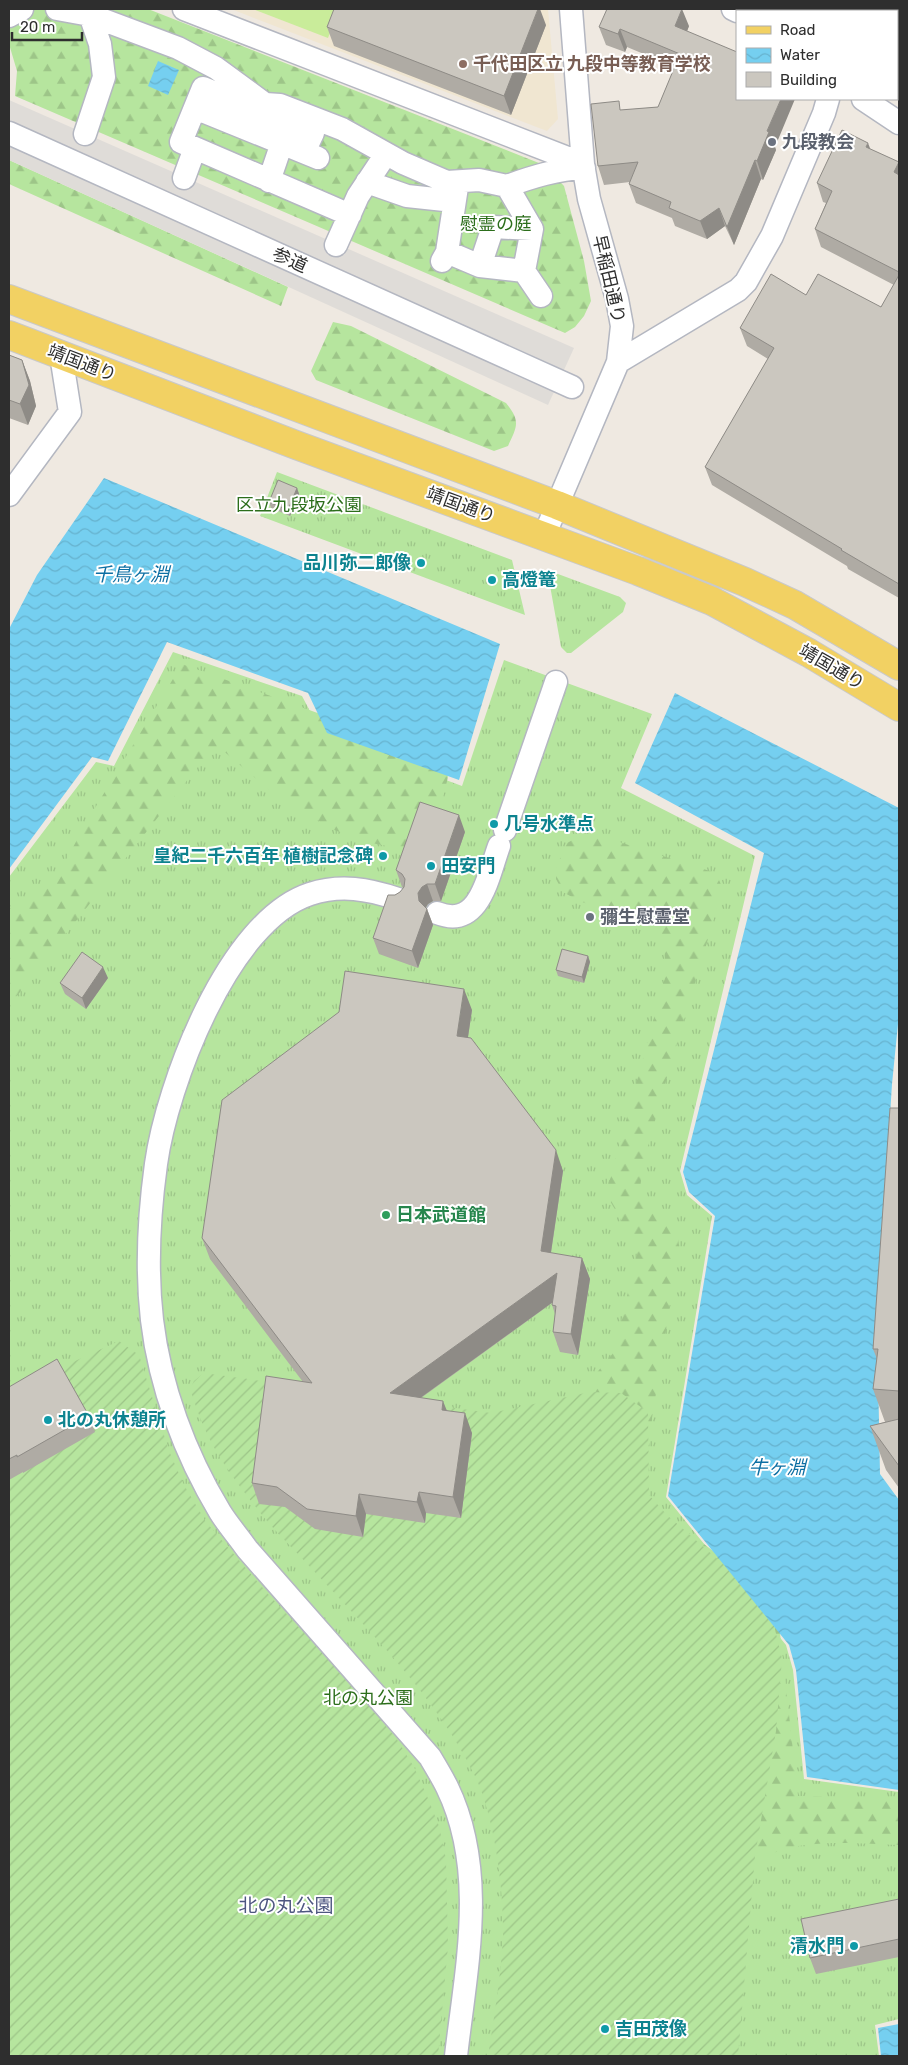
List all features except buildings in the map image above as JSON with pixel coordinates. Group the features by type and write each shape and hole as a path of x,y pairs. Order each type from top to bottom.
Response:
{"main road":[{"name":"靖国通り","path":"9,299 557,504 745,582 795,605 899,666"},
{"name":"靖国通り","path":"9,335 712,601 809,652 899,707"}],"street":[{"path":"9,16 22,9"},
{"path":"57,9 90,15 178,48 216,68 265,104 280,104 342,129 403,163 447,182 456,191"},
{"path":"184,9 584,166"},
{"name":"早稲田通り","path":"544,536 604,400 618,362 622,326 589,199 584,166 571,9"},
{"path":"85,134 104,77 100,44 90,15"},
{"path":"311,155 312,133 285,133 258,122 235,101 203,88 181,142 350,215"},
{"path":"618,362 738,290 746,282 772,236 818,128 828,100"},
{"path":"864,100 899,123"},
{"path":"228,122 235,101"},
{"path":"195,108 228,122 258,122"},
{"name":"参道","path":"9,133 572,387"},
{"path":"269,181 285,133"},
{"path":"184,178 194,148"},
{"path":"336,245 358,196 386,154"},
{"path":"367,182 407,196 456,191 480,180 507,186 534,176 584,166"},
{"path":"507,186 532,229 524,271 541,296"},
{"path":"456,191 444,256 480,266 524,271"},
{"path":"480,266 493,227 532,229"},
{"path":"9,495 70,412 61,355"},
{"path":"437,914 452,917 464,914 471,910 479,900 556,682"},
{"path":"398,899 362,889 327,889 308,895 271,918 247,945 228,972 207,1008 188,1047 171,1097 156,1163 148,1247 152,1317 160,1366 175,1414 194,1464 221,1513 247,1549 424,1750 448,1788 460,1824 467,1854 471,1888 470,1936 456,2056"}],"shaded area":[{"name":"千代田区立 九段中等教育学校","path":"231,9 548,9 558,119 547,131"},
{"path":"899,38 899,96 898,95"},
{"path":"9,100 574,348 548,405 9,160"}],"green space":[{"name":"慰霊の庭","path":"9,9 148,9 544,165 564,186 584,261 591,301 584,316 575,327 565,333 15,96 17,71 9,44"},
{"path":"253,9 339,9 328,38"},
{"path":"9,160 288,287 281,306 9,184"},
{"path":"333,322 351,326 506,403 516,420 514,434 508,446 494,451 316,380 311,371"},
{"name":"区立九段坂公園","path":"277,472 512,560 525,615 260,516"},
{"path":"558,574 620,597 626,603 623,612 571,653 567,653 561,647 549,580 552,575"},
{"name":"北の丸公園","path":"173,652 302,696 322,734 462,786 504,660 652,714 621,788 755,856 680,1171 687,1195 712,1216 666,1497 786,1645 793,1670 804,1779 899,1792 899,2019 875,2025 879,2056 9,2056 9,877 96,762 114,766"},
{"path":"182,664 442,758 448,777 440,810 413,851 361,841 332,829 274,794 220,748 211,750 9,1006 9,909 57,876 92,813"},
{"path":"588,832 716,873 722,887 642,1169 640,1191 659,1205 680,1232 651,1424 645,1500 740,1571 780,1633 798,1796 888,1798 899,1800 899,1845 834,1843 800,1846 771,1854 750,1872 579,1402 594,1376 614,1352 638,1249 606,1194 666,974 664,945 652,930 632,919 579,901 563,892 556,879 557,865 567,843"},
{"path":"119,1341 139,1355 169,1451 184,1485 206,1522 396,1738 414,1767 427,1796 439,1826 446,1859 448,1946 438,2056 9,2056 9,1391"},
{"path":"204,1373 491,1413 590,1392 621,1393 648,1412 649,1495 667,1515 769,1604 782,1659 776,1731 755,1856 738,2056 488,2056 501,1966 503,1919 500,1878 493,1835 483,1795 476,1778 443,1721 423,1694 380,1642 268,1523 226,1467 208,1436 190,1389 194,1381"}],"water":[{"path":"158,61 179,70 168,95 148,86"},
{"name":"千鳥ヶ淵","path":"104,478 500,644 459,780 327,733 308,693 167,642 108,761 92,757 9,869 9,629 37,575"},
{"name":"牛ヶ淵","path":"675,693 899,808 899,1014 892,1084 877,1320 880,1474 899,1500 899,1790 807,1777 796,1670 789,1645 668,1496 715,1216 689,1192 683,1172 764,853 635,783"},
{"path":"899,2024 899,2056 881,2056 878,2028"}],"place":[{"name":"千代田区立 九段中等教育学校","path":"463,64"},
{"name":"九段教会","path":"772,142"},
{"name":"品川弥二郎像","path":"421,563"},
{"name":"高燈篭","path":"492,580"},
{"name":"几号水準点","path":"494,824"},
{"name":"皇紀二千六百年 植樹記念碑","path":"383,856"},
{"name":"田安門","path":"431,866"},
{"name":"彌生慰霊堂","path":"590,917"},
{"name":"日本武道館","path":"386,1215"},
{"name":"北の丸休憩所","path":"48,1420"},
{"name":"清水門","path":"854,1946"},
{"name":"吉田茂像","path":"605,2029"}],"district":[{"name":"北の丸公園","path":"286,1905"}]}
